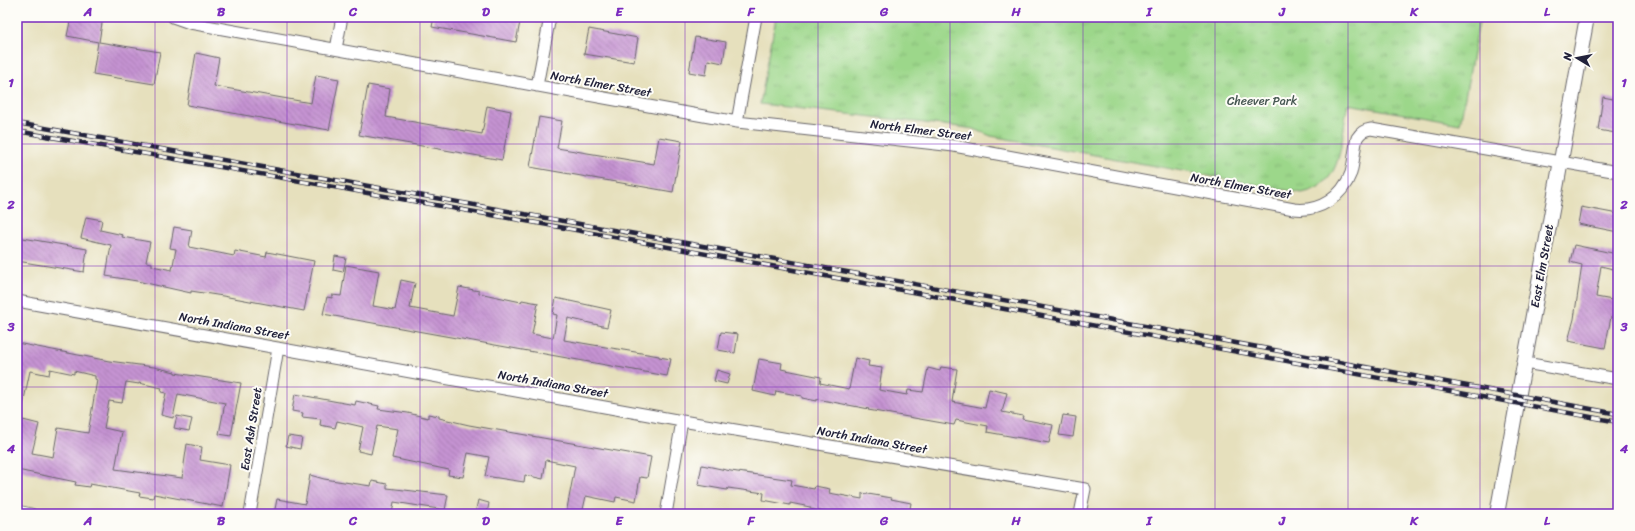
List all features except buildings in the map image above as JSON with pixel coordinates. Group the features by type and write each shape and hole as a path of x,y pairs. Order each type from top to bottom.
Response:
{"street":[{"name":"North Elmer Street","path":"173,17 190,23 737,122 954,146 1302,210 1323,204 1335,197 1341,191 1350,173 1357,138 1365,130 1371,129 1618,172"},
{"path":"336,49 342,17"},
{"path":"537,86 550,17"},
{"path":"737,122 756,17"},
{"name":"East Elm Street","path":"1497,514 1562,162 1587,17"},
{"name":"North Indiana Street","path":"17,301 682,421 1084,489 1080,514"},
{"name":"East Ash Street","path":"250,514 278,348"},
{"path":"1525,362 1618,379"},
{"path":"666,514 682,421"},
{"path":"17,511 31,514"}],"green space":[{"name":"Cheever Park","path":"776,17 1480,17 1460,124 1348,104 1338,159 1333,171 1326,181 1316,188 1302,193 991,136 974,129 760,104"}],"railway":[{"path":"17,123 1026,304 1618,414"},
{"path":"17,131 565,228 1618,422"}]}
